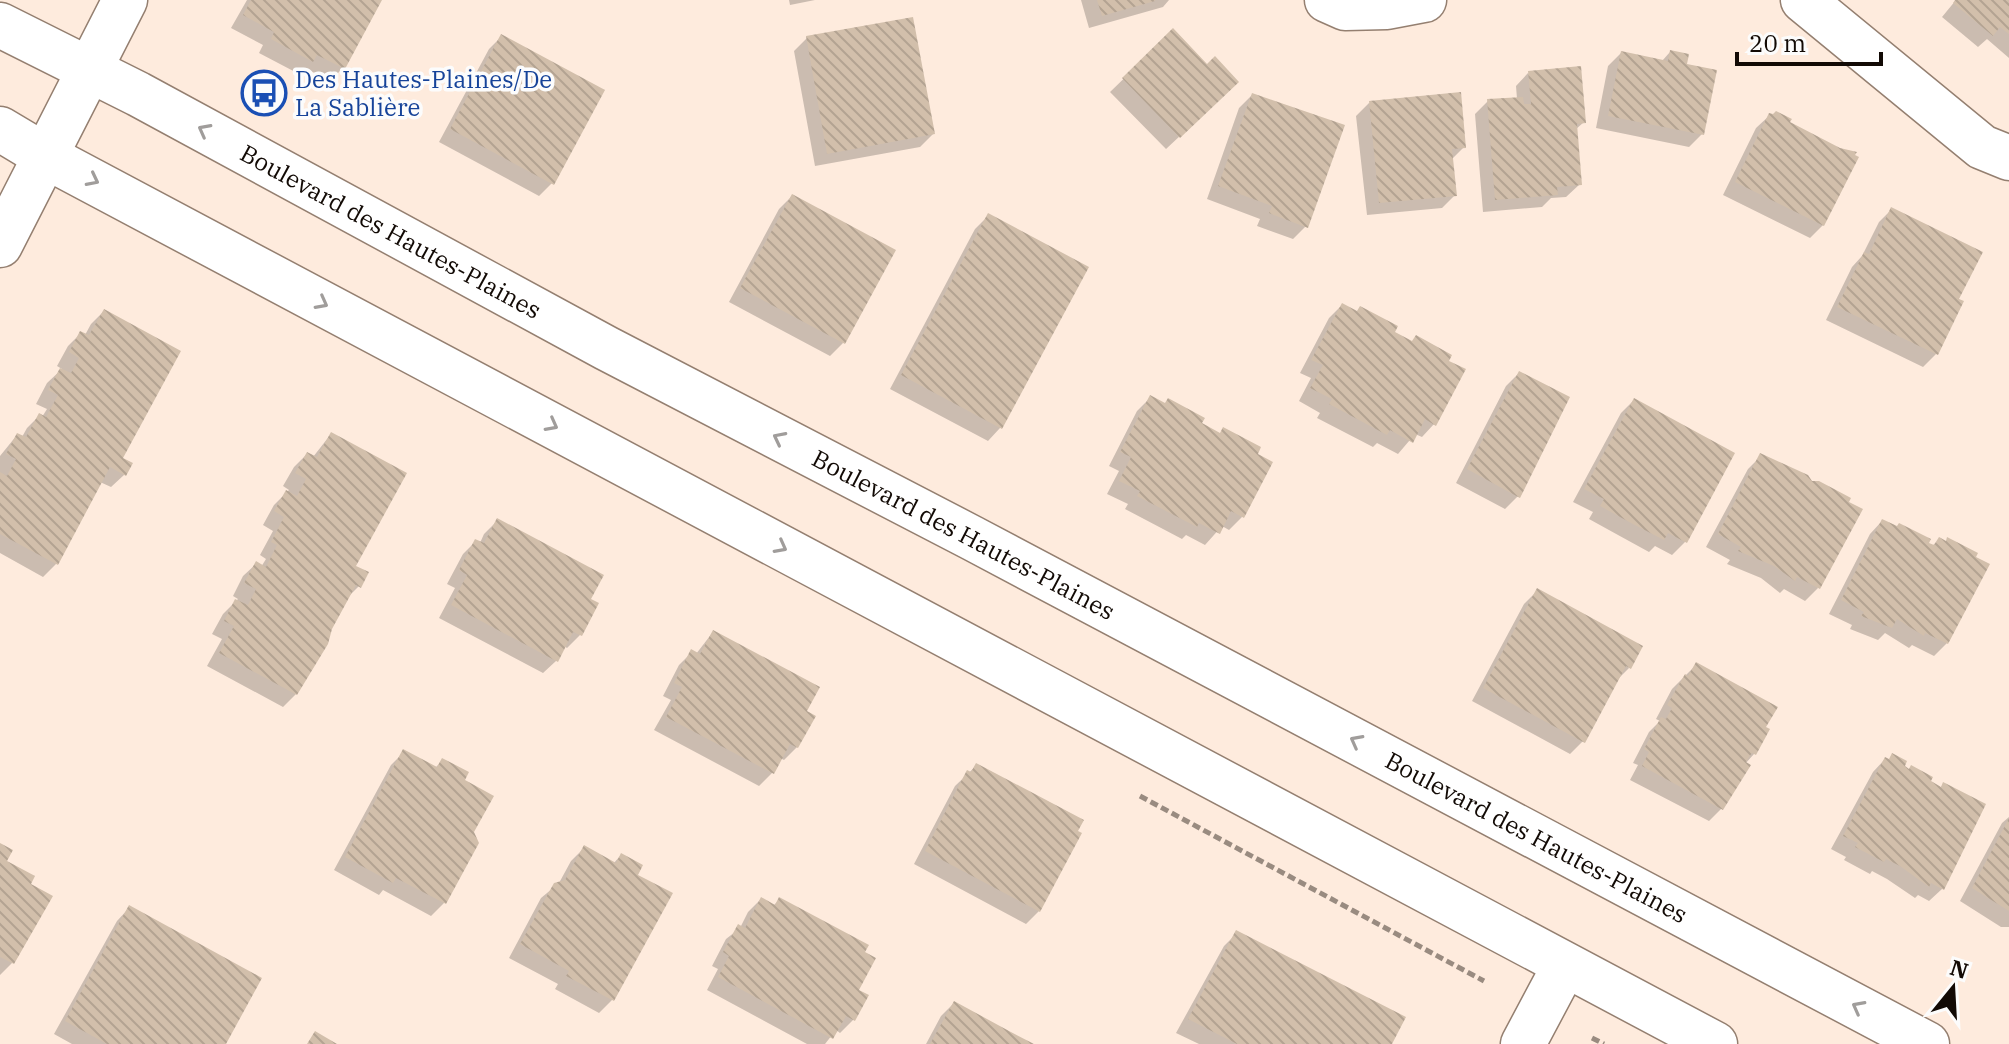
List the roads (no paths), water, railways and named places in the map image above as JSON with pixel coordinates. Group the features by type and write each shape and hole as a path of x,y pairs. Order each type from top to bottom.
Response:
{"street":[{"path":"0,245 125,0"},
{"path":"1327,0 1345,8 1387,7 1424,0"},
{"path":"1803,0 1982,147 2009,158"},
{"name":"Boulevard des Hautes-Plaines","path":"0,25 138,94 593,341 972,538 1927,1044"},
{"path":"0,129 47,157 1715,1044"},
{"path":"1523,1044 1565,965"}],"place":[{"name":"Des Hautes-Plaines/De La Sablière","path":"264,93"}]}
